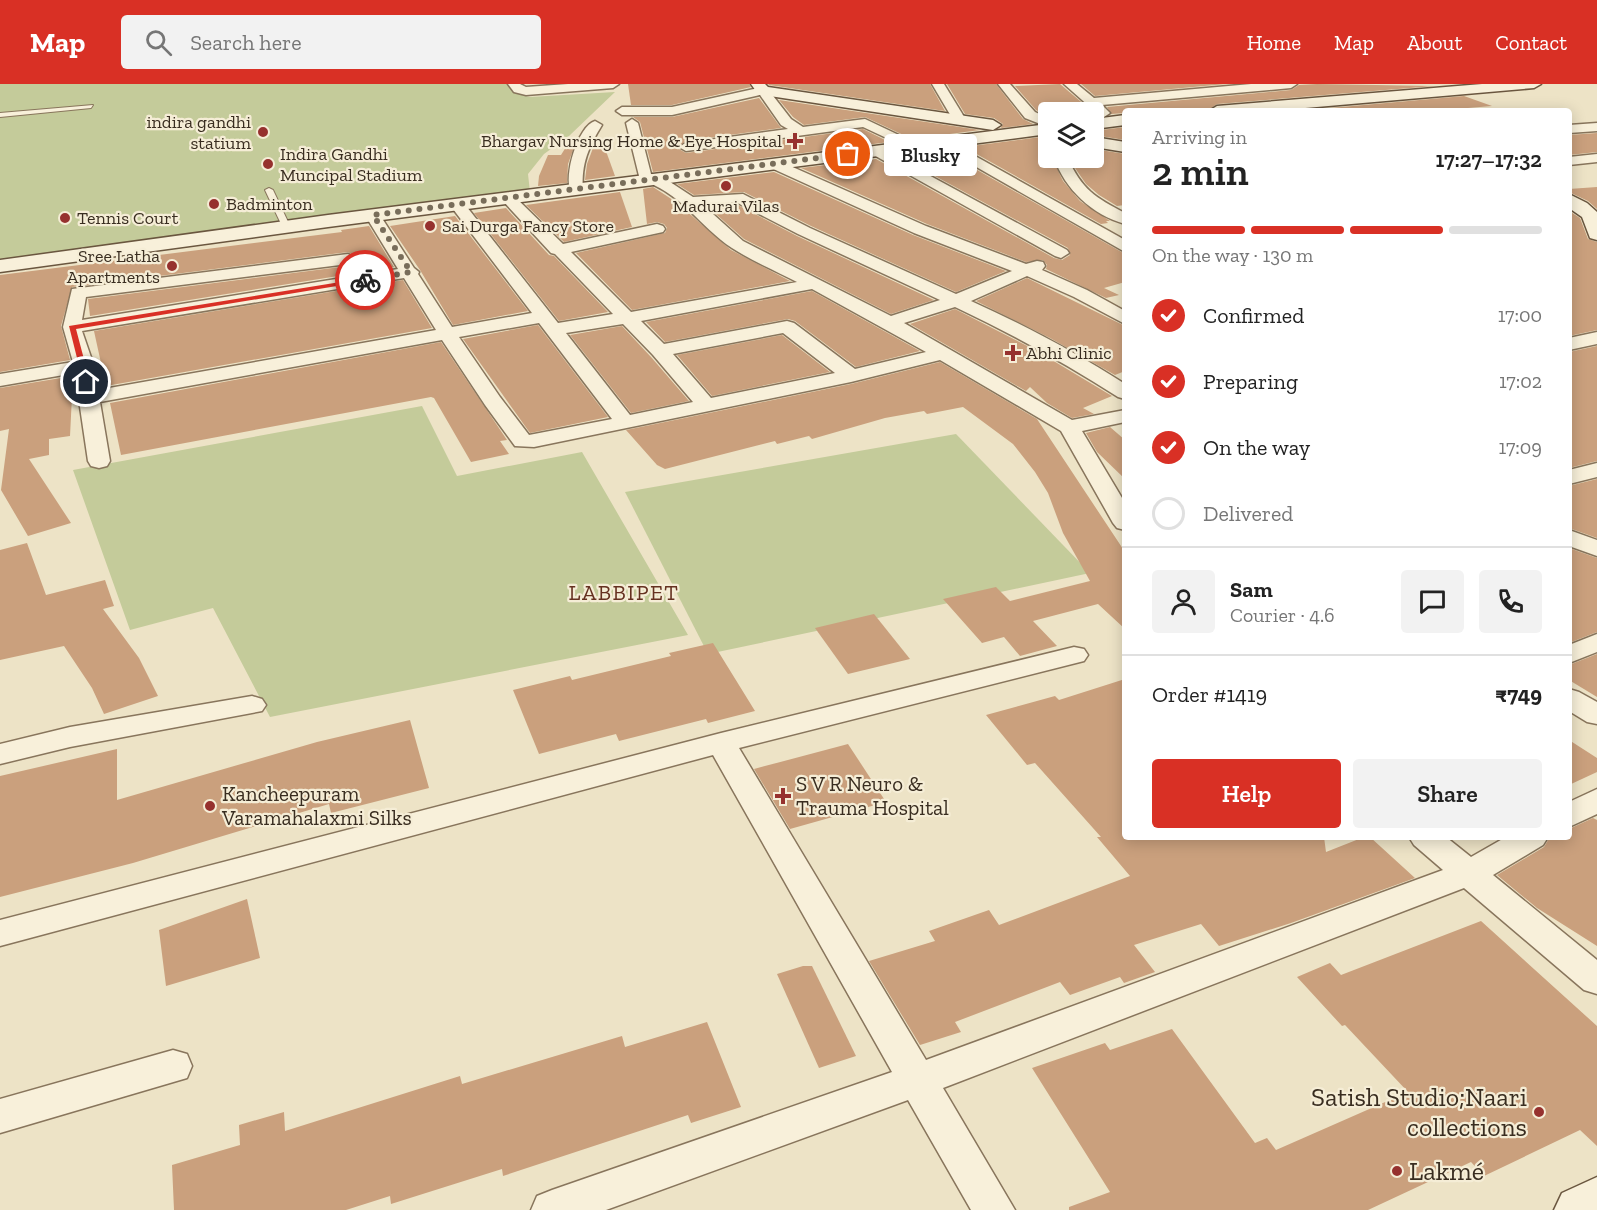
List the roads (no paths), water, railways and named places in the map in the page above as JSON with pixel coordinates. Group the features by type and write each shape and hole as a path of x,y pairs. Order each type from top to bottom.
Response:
{"street":[{"path":"514,84 518,89 526,91 613,84"},
{"path":"938,84 960,120"},
{"path":"1004,84 1030,115 1038,119"},
{"path":"1070,84 1090,102 1291,84"},
{"path":"1374,84 1395,91 1428,108"},
{"path":"1284,108 1395,91 1534,84"},
{"path":"760,87 786,122 801,132"},
{"path":"1038,130 760,87 679,120 627,117 645,177 656,179 690,202 737,244 889,322 1069,427 1122,518"},
{"path":"1395,91 1413,108"},
{"path":"1104,111 1119,121"},
{"path":"679,120 693,174"},
{"path":"1104,123 1119,121"},
{"path":"686,147 864,123 915,146"},
{"path":"576,189 574,172 577,155 596,125"},
{"path":"1572,129 1597,127"},
{"path":"0,266 286,226 1038,131"},
{"path":"944,142 1122,245"},
{"path":"1104,144 1122,147"},
{"path":"877,151 1061,253 1028,270 953,302 889,322"},
{"path":"1572,161 1597,158"},
{"path":"774,164 941,238 1028,270 1094,298 1122,317"},
{"path":"1064,168 1066,175 1083,196 1122,219"},
{"path":"1572,189 1597,203"},
{"path":"690,202 738,196 804,231 1017,330 1069,357 1122,391"},
{"path":"507,198 660,351 706,405"},
{"path":"1572,202 1587,211 1594,221 1592,231"},
{"path":"458,205 624,422"},
{"path":"373,215 492,401 523,441 534,441 941,354"},
{"path":"1093,228 1122,222"},
{"path":"557,250 657,229"},
{"path":"99,460 84,366 72,327 78,293 348,259"},
{"path":"72,327 411,272"},
{"path":"89,398 448,334 550,323 627,318 813,284"},
{"path":"660,351 788,327 851,375"},
{"path":"1572,343 1597,338"},
{"path":"0,380 84,366"},
{"path":"1069,427 1115,418"},
{"path":"1572,476 1597,470"},
{"path":"1572,538 1597,549"},
{"path":"1572,654 1597,642"},
{"path":"0,933 721,743 1074,655"},
{"path":"1572,700 1597,715"},
{"path":"0,754 70,737 252,705"},
{"path":"721,743 810,899 994,1210"},
{"path":"1572,814 1597,800"},
{"path":"1429,840 1597,980"},
{"path":"552,1210 918,1080 1469,873 1527,840"},
{"path":"0,1116 173,1066"},
{"path":"1580,1210 1597,1201"}],"lane":[{"path":"0,115 91,106"},
{"path":"269,190 286,226"}],"place":[{"name":"indira gandhi statium","path":"263,132"},
{"name":"Bhargav Nursing Home & Eye Hospital","path":"795,141"},
{"name":"Blusky","path":"848,154"},
{"name":"Indira Gandhi Muncipal Stadium","path":"268,164"},
{"name":"Madurai Vilas","path":"726,186"},
{"name":"Badminton","path":"214,204"},
{"name":"Tennis Court","path":"65,218"},
{"name":"Sai Durga Fancy Store","path":"430,226"},
{"name":"Sree Latha Apartments","path":"172,266"},
{"name":"Abhi Clinic","path":"1013,353"},
{"name":"S V R Neuro & Trauma Hospital","path":"783,796"},
{"name":"Kancheepuram Varamahalaxmi Silks","path":"210,806"},
{"name":"Satish Studio;Naari collections","path":"1539,1112"},
{"name":"Lakmé","path":"1397,1171"}],"district":[{"name":"LABBIPET","path":"624,592"}]}
